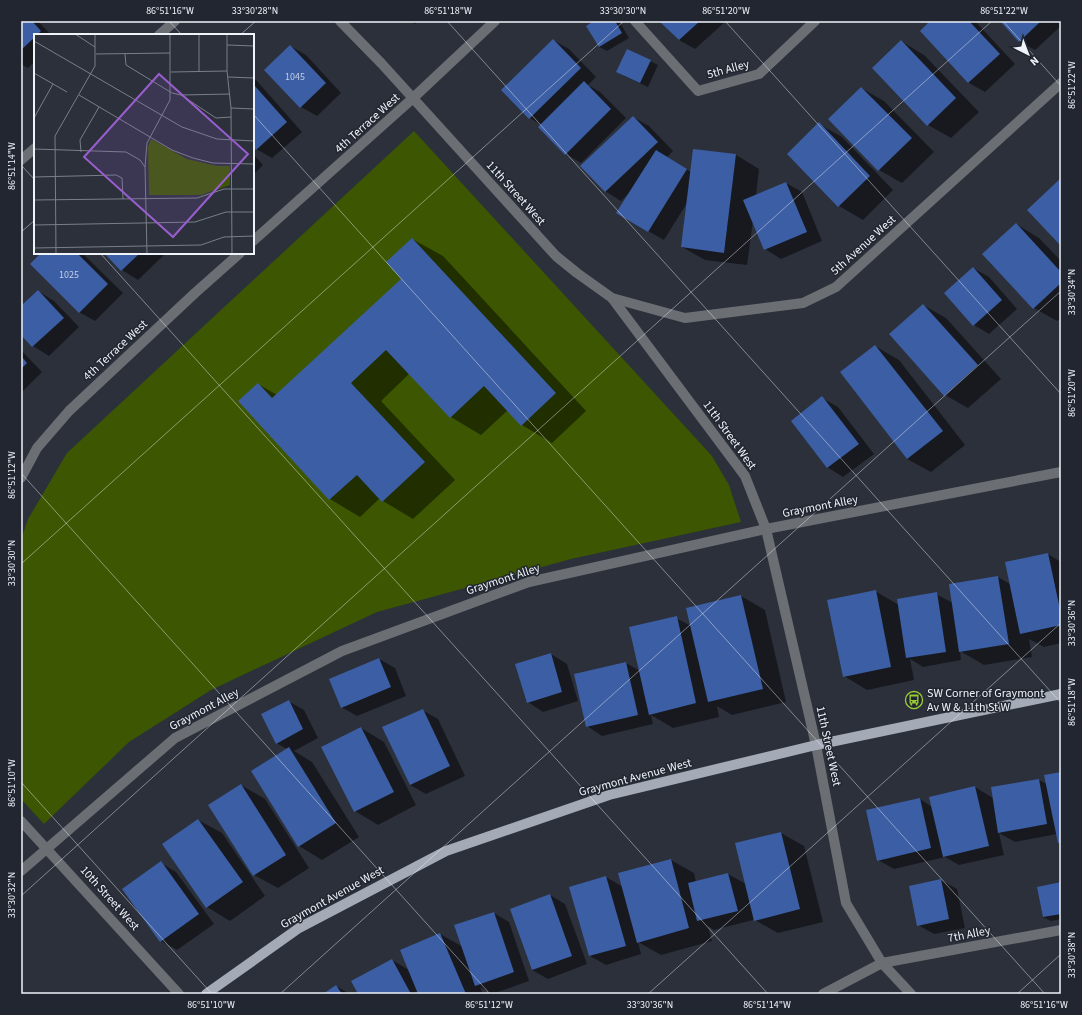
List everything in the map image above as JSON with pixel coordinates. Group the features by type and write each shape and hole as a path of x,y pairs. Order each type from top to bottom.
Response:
{"main road":[{"name":"Graymont Avenue West","path":"206,994 299,928 446,851 610,794 816,745 1061,694"}],"street":[{"path":"160,34 174,21"},
{"name":"11th Street West","path":"340,21 382,64 412,99 556,256 612,298 745,476 766,529 816,745 846,903 882,963 911,994"},
{"name":"4th Terrace West","path":"254,241 412,99 495,21"},
{"name":"5th Alley","path":"635,21 698,91 759,74 814,21"},
{"name":"5th Avenue West","path":"612,298 685,318 803,303 836,287 1061,83"},
{"path":"21,160 34,149"},
{"name":"4th Terrace West","path":"21,478 37,448 69,410 239,254"},
{"name":"Graymont Alley","path":"21,871 175,738 342,651 529,582 766,529 1061,472"},
{"name":"10th Street West","path":"21,821 179,994"},
{"name":"7th Alley","path":"823,994 882,963 1061,930"}],"green space":[{"path":"414,131 712,456 729,485 741,522 571,559 377,612 211,690 129,742 44,824 21,799 21,540 28,519 67,453"}],"building":[{"path":"21,21 32,21 41,31 38,34 34,34 34,38 21,50"},
{"path":"594,21 615,21 622,33 599,47 586,26"},
{"path":"659,21 700,21 679,40"},
{"path":"930,21 969,21 1000,54 968,83 920,31"},
{"path":"1000,21 1041,21 1019,42"},
{"path":"553,39 581,68 529,119 501,90"},
{"path":"901,40 956,98 927,126 872,68"},
{"path":"290,45 326,83 300,108 264,70"},
{"path":"627,49 651,60 640,83 616,72"},
{"path":"584,81 611,109 565,155 538,127"},
{"path":"254,85 287,122 256,150 254,148"},
{"path":"861,87 912,138 878,171 828,119"},
{"path":"633,116 658,142 605,192 580,166"},
{"path":"819,122 870,176 838,207 787,154"},
{"path":"693,149 736,154 724,253 681,247"},
{"path":"656,150 687,169 648,232 616,213"},
{"path":"1061,178 1061,246 1027,210"},
{"path":"786,182 807,232 764,250 743,200"},
{"path":"1016,223 1061,272 1061,283 1033,309 982,254"},
{"path":"412,238 556,393 521,426 484,386 450,418 386,350 351,383 425,462 382,502 357,475 329,500 238,401 258,383 272,398 401,279 386,262"},
{"path":"40,254 78,254 108,284 79,313 30,264"},
{"path":"105,254 139,254 121,271"},
{"path":"973,267 1002,300 973,326 944,293"},
{"path":"38,290 64,318 32,347 21,335 21,306"},
{"path":"923,304 978,365 944,396 889,334"},
{"path":"875,345 943,431 907,459 840,372"},
{"path":"21,356 27,363 21,369"},
{"path":"822,396 859,444 827,468 791,421"},
{"path":"1048,553 1061,614 1061,625 1020,634 1005,562"},
{"path":"998,576 1009,644 959,652 949,584"},
{"path":"876,590 891,667 843,677 827,600"},
{"path":"937,592 946,652 906,658 897,599"},
{"path":"741,595 763,689 708,702 686,608"},
{"path":"677,616 696,703 649,715 629,627"},
{"path":"551,653 562,692 527,703 515,664"},
{"path":"379,658 391,687 341,708 329,679"},
{"path":"626,662 638,715 586,727 574,674"},
{"path":"289,700 303,729 276,744 261,714"},
{"path":"423,709 450,766 410,785 382,727"},
{"path":"361,727 394,792 354,812 321,747"},
{"path":"289,747 336,823 298,847 251,771"},
{"path":"1061,772 1061,843 1058,843 1044,775"},
{"path":"1039,779 1047,824 998,833 991,787"},
{"path":"241,784 286,855 253,876 208,805"},
{"path":"975,786 989,846 943,857 929,797"},
{"path":"920,798 931,848 877,861 866,810"},
{"path":"198,819 243,882 206,908 162,844"},
{"path":"781,832 800,909 754,921 735,843"},
{"path":"671,859 689,928 637,943 618,873"},
{"path":"161,861 199,914 160,942 122,889"},
{"path":"728,873 738,911 697,921 688,883"},
{"path":"606,876 626,946 589,956 569,887"},
{"path":"941,879 949,919 917,926 909,886"},
{"path":"1061,882 1061,914 1043,917 1037,887"},
{"path":"550,894 572,956 532,970 510,909"},
{"path":"494,912 514,972 475,986 454,925"},
{"path":"440,933 466,994 418,994 400,950"},
{"path":"392,959 411,994 358,994 351,981"},
{"path":"336,985 342,994 323,994"}],"place":[{"name":"SW Corner of Graymont Av W & 11th St W","path":"914,700"}]}
